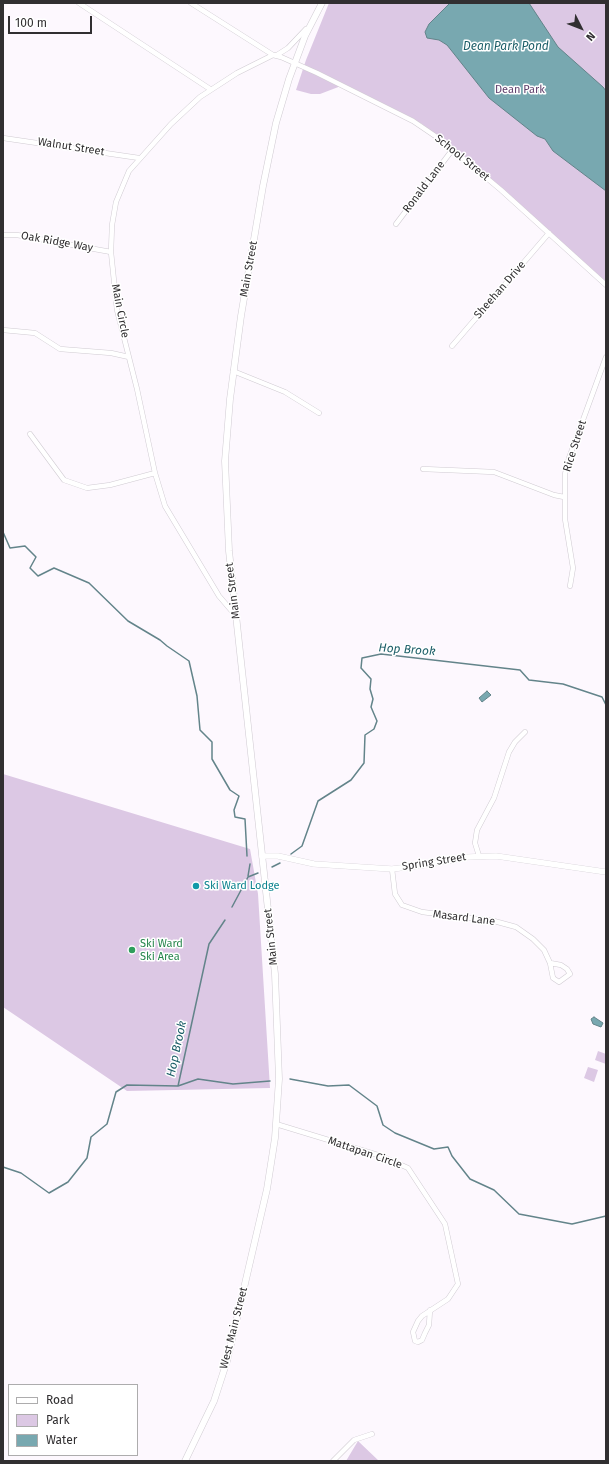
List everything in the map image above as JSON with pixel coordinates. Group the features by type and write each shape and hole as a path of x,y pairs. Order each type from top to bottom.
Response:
{"main road":[{"name":"Main Street","path":"267,1189 276,1124 279,1079 275,974 226,516 225,461 233,371 263,186 276,122 295,64 312,22 322,3"},
{"name":"West Main Street","path":"185,1461 206,1419 223,1376 267,1189"}],"street":[{"path":"79,3 210,89"},
{"path":"191,3 273,55 295,64"},
{"name":"Main Circle","path":"236,616 219,596 168,514 155,473 117,310 112,252 112,225 116,202 129,170 173,122 210,89 237,73 273,55 277,55 291,45 312,22"},
{"name":"School Street","path":"295,64 413,121 453,150 501,190 606,285"},
{"name":"Walnut Street","path":"3,138 139,158"},
{"name":"Ronald Lane","path":"396,224 453,150"},
{"name":"Sheehan Drive","path":"452,346 549,233"},
{"name":"Oak Ridge Way","path":"3,235 17,235 112,252"},
{"path":"3,330 35,333 60,349 111,353 129,357"},
{"name":"Rice Street","path":"570,586 573,568 566,529 564,497 565,474 569,458 606,357"},
{"path":"233,371 285,392 319,413"},
{"path":"30,434 64,480 88,488 110,486 155,473"},
{"path":"423,470 494,472 554,495 564,497"},
{"path":"478,856 475,843 477,830 494,798 509,752 514,742 525,732"},
{"name":"Spring Street","path":"262,856 278,856 314,864 392,869 478,856 507,856 606,872"},
{"name":"Masard Lane","path":"392,869 395,894 402,905 422,912 494,921 516,927 533,939 544,950 550,962 554,978 559,982 570,974 567,969 561,965 550,962"},
{"name":"Mattapan Circle","path":"276,1124 381,1156 408,1168 445,1224 458,1284 448,1299 430,1310 422,1316 414,1327 413,1332 415,1340 418,1342 422,1340 429,1324 430,1310"},
{"path":"333,1461 354,1440 372,1434"}],"green space":[{"name":"Dean Park","path":"329,3 606,3 606,283 467,159 422,124 341,86 320,94 311,94 296,90 306,60"},
{"name":"Ski Ward Ski Area","path":"3,774 250,849 258,894 270,1088 127,1091 3,1007"},
{"path":"598,1051 606,1054 606,1064 595,1060"},
{"path":"588,1067 598,1070 594,1082 584,1078"},
{"path":"358,1441 379,1461 346,1461"}],"water":[{"name":"Dean Park Pond","path":"450,3 529,3 558,47 603,87 606,91 606,191 553,151 545,139 537,136 489,98 447,45 439,40 427,38 425,32 429,24"},
{"path":"487,691 491,695 482,702 479,698"},
{"path":"594,1017 603,1023 601,1027 593,1024 591,1019"}],"waterway":[{"path":"3,532 10,548 25,546 36,557 30,568 38,576 54,568 89,583 128,621 160,640 189,661 197,696 200,730 212,742 212,759 230,790 239,796 234,810 235,817 245,819 247,856"},
{"name":"Hop Brook","path":"291,854 302,846 318,801 351,780 364,763 365,735 374,729 377,721 371,707 373,699 370,689 371,679 361,668 362,658 381,654 520,670 529,680 563,684 602,697 606,705"},
{"name":"Hop Brook","path":"272,867 280,863"},
{"path":"248,876 250,864"},
{"name":"Hop Brook","path":"232,907 248,877 258,873"},
{"name":"Hop Brook","path":"3,1167 21,1173 49,1193 68,1182 87,1158 91,1137 107,1124 116,1092 127,1085 178,1086 209,944 225,920"},
{"path":"178,1086 198,1079 233,1084 270,1081"},
{"path":"290,1079 328,1086 349,1085 377,1106 383,1125 395,1133 434,1149 448,1147 452,1156 470,1179 494,1190 519,1214 572,1224 606,1216"}],"place":[{"name":"Ski Ward Lodge","path":"196,886"},
{"name":"Ski Ward Ski Area","path":"132,950"}]}
